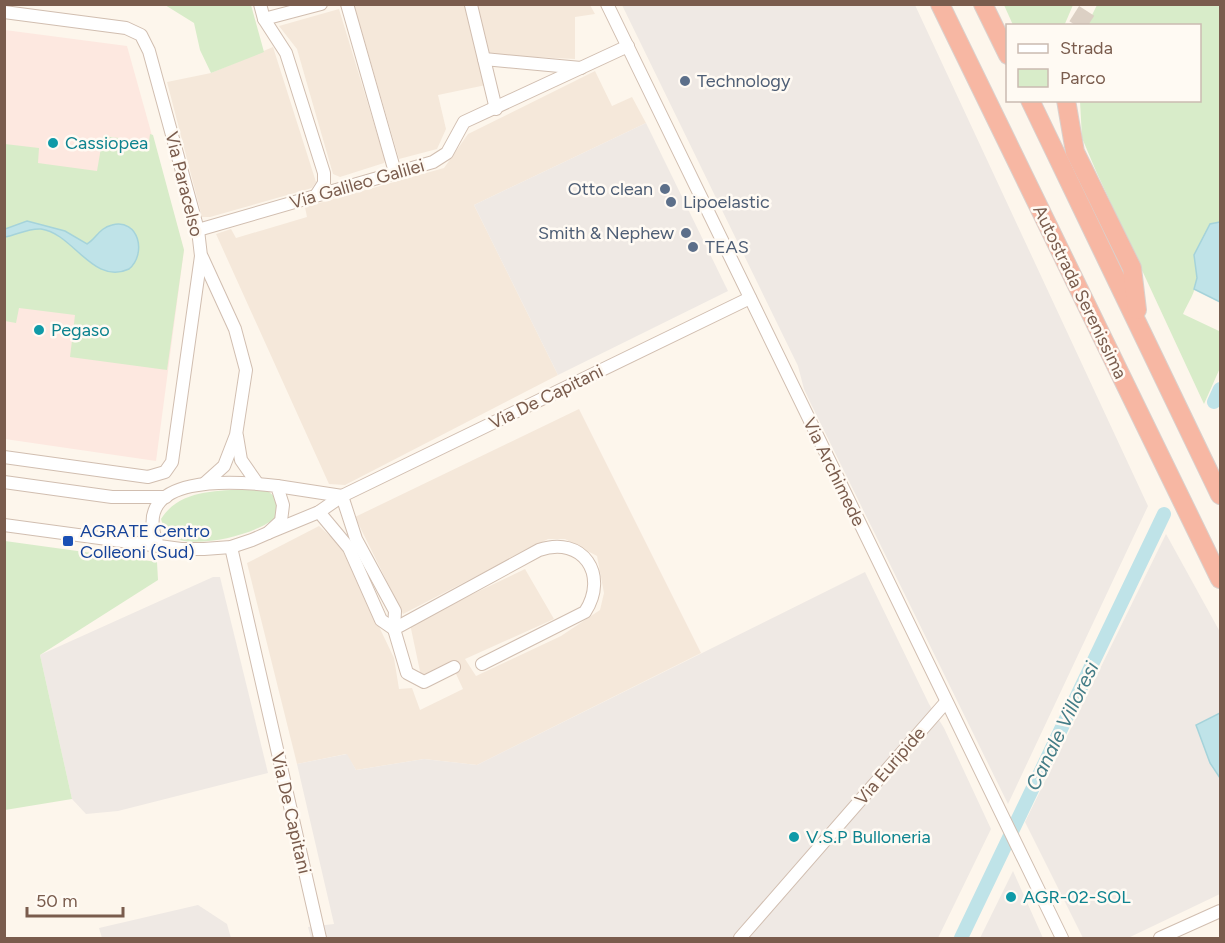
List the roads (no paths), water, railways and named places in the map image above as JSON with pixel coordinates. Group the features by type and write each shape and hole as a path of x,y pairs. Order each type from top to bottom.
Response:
{"highway":[{"name":"Autostrada Serenissima","path":"940,4 1221,579"},
{"path":"983,4 1006,51"},
{"path":"1031,102 1221,495"},
{"path":"1066,102 1075,152 1132,268 1138,324"}],"street":[{"path":"260,4 264,19 286,53 324,173 324,183 317,194"},
{"path":"264,19 321,4"},
{"path":"347,4 395,172"},
{"name":"Via Archimede","path":"607,4 1062,939"},
{"path":"471,5 496,109"},
{"name":"Via Paracelso","path":"4,12 126,28 141,35 149,51 198,230 201,256 172,462 165,472 148,477 4,457"},
{"name":"Via Galileo Galilei","path":"198,230 433,162 447,153 464,122 628,46"},
{"path":"484,59 582,69"},
{"path":"201,256 241,347 246,370 236,435 224,466 204,484"},
{"name":"Via De Capitani","path":"4,525 181,549 231,547 319,512 342,496 750,298"},
{"path":"236,435 241,460 257,483"},
{"path":"4,482 112,497 166,497 204,484 225,480 342,496 356,539 396,611 394,629 407,673 424,682 454,668"},
{"path":"268,533 280,521 282,505 277,486"},
{"path":"158,545 152,532 152,515 155,506 166,497"},
{"path":"319,512 349,548 381,620 394,629"},
{"path":"394,629 539,550 554,545 570,546 581,553 593,574 595,587 593,600 585,612 482,664"},
{"name":"Via De Capitani","path":"231,547 320,939"},
{"name":"Via Euripide","path":"740,939 946,702"},
{"path":"1160,939 1221,911"}],"water":[{"path":"27,221 65,231 87,244 104,229 121,224 134,232 139,247 138,255 135,263 129,269 116,272 94,265 63,239 41,229 5,237 5,229"},
{"path":"1220,222 1220,302 1194,289 1197,278 1194,255 1210,224"},
{"path":"1220,713 1220,778 1210,763 1196,725"}],"waterway":[{"name":"Canale Villoresi","path":"1214,402 1220,389"},
{"name":"Canale Villoresi","path":"1215,401 1220,404"},
{"name":"Canale Villoresi","path":"961,938 1164,514"}],"tunnel":[{"path":"1078,24 1091,4"}],"place":[{"name":"Technology","path":"685,81"},
{"name":"Cassiopea","path":"53,143"},
{"name":"Otto clean","path":"665,189"},
{"name":"Lipoelastic","path":"671,202"},
{"name":"Smith & Nephew","path":"686,233"},
{"name":"TEAS","path":"693,247"},
{"name":"Pegaso","path":"39,330"},
{"name":"AGRATE Centro Colleoni (Sud)","path":"68,541"},
{"name":"V.S.P Bulloneria","path":"794,837"},
{"name":"AGR-02-SOL","path":"1011,897"}]}
